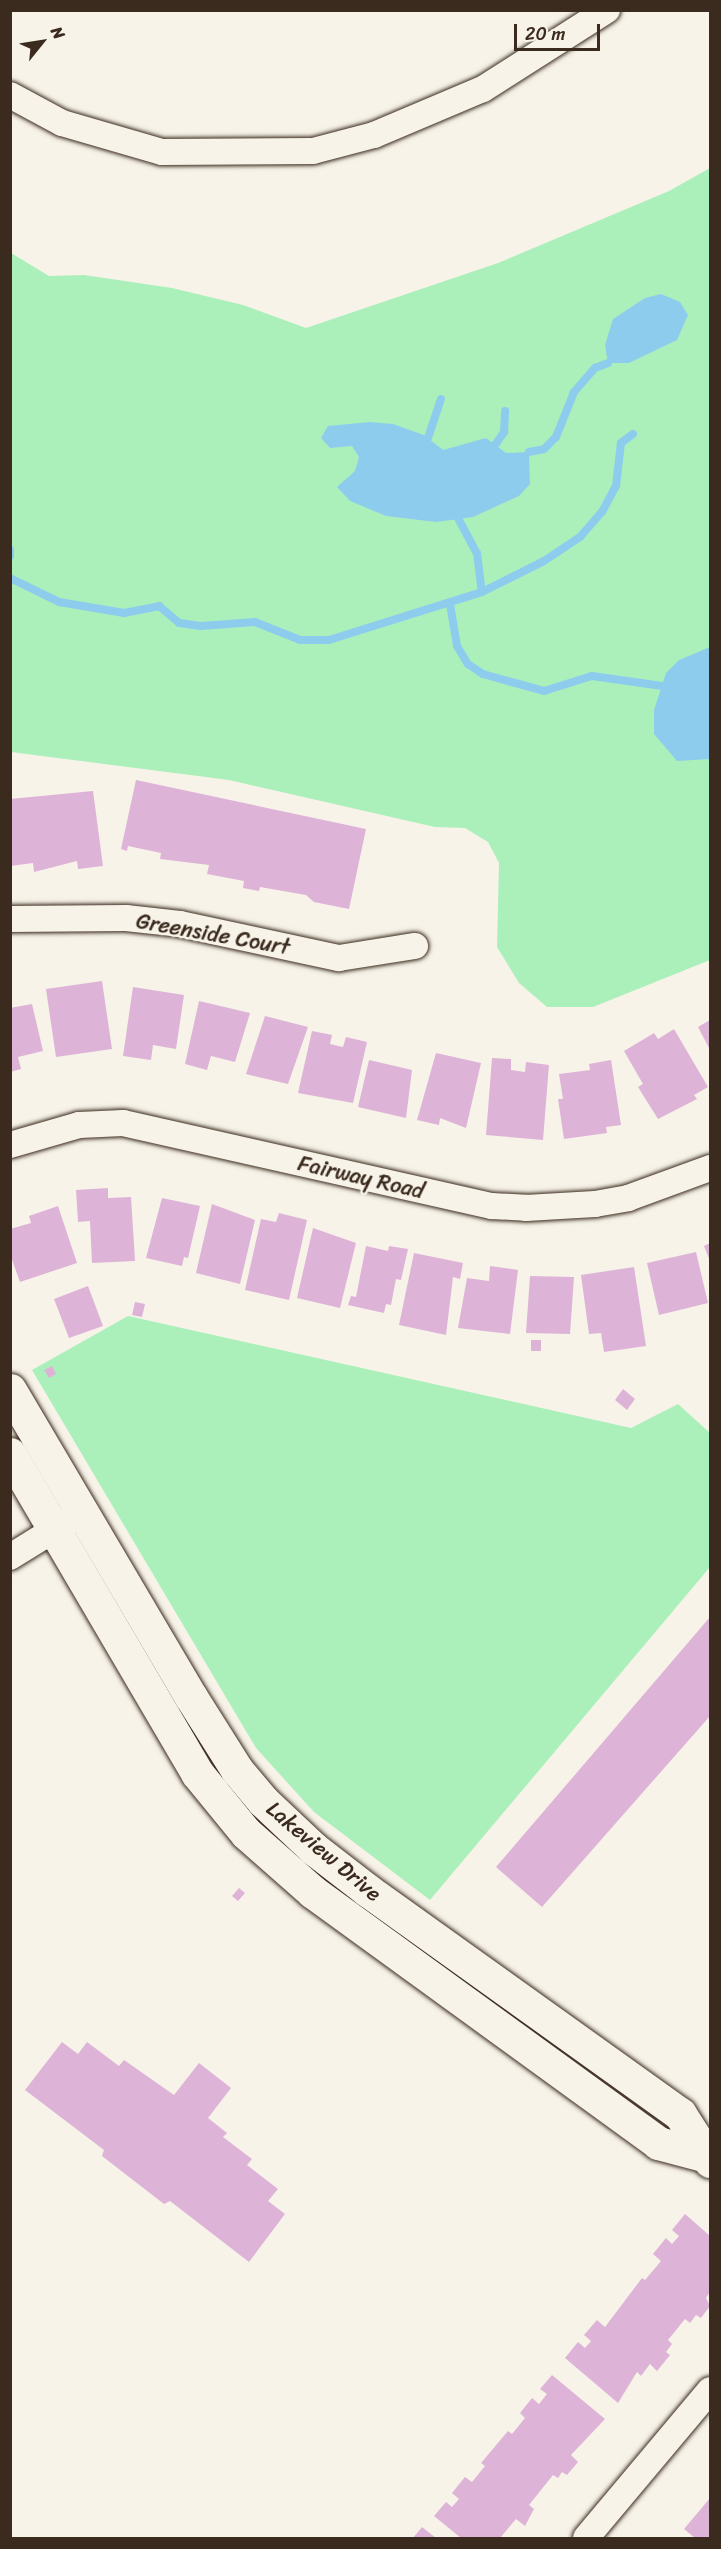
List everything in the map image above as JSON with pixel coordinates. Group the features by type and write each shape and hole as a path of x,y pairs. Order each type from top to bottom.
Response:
{"street":[{"path":"10,94 62,123 162,152 313,151 374,135 483,89 607,10"},
{"name":"Greenside Court","path":"10,919 76,916 169,923 339,958 415,946"},
{"name":"Fairway Road","path":"10,1144 79,1125 123,1123 492,1206 515,1207 595,1204 659,1190 711,1168"},
{"name":"Lakeview Drive","path":"10,1390 68,1521 197,1773 246,1833 313,1892 658,2143 707,2158"},
{"name":"Lakeview Drive","path":"10,1454 68,1521"},
{"path":"10,1557 68,1521"},
{"path":"586,2538 711,2390"}],"green space":[{"path":"710,168 710,960 593,1007 547,1007 519,983 497,947 499,863 488,842 465,828 435,827 229,780 11,752 11,253 49,276 84,275 172,288 243,305 306,328 498,263 669,191"},
{"path":"128,1316 631,1428 678,1404 710,1433 710,1567 430,1900 314,1812 256,1748 32,1370"}],"water":[{"path":"661,294 680,302 688,315 677,340 629,363 608,363 605,345 613,319 645,298"},
{"path":"370,422 393,424 424,435 443,450 486,438 506,453 529,452 530,484 519,496 473,517 436,522 386,516 350,501 337,487 355,471 359,457 352,446 330,448 321,438 328,426"},
{"path":"710,647 710,759 677,761 654,734 654,710 666,673 679,660"}],"building":[{"path":"136,780 366,829 349,909 314,902 306,895 260,887 259,891 243,888 244,881 207,874 209,865 160,859 161,853 128,846 127,851 121,849"},
{"path":"93,791 103,866 78,869 77,861 34,872 33,863 10,866 10,799"},
{"path":"102,981 112,1049 56,1057 46,989"},
{"path":"133,987 184,995 176,1049 153,1045 151,1060 123,1056"},
{"path":"199,1001 250,1013 235,1062 211,1056 207,1070 185,1064"},
{"path":"32,1004 43,1051 18,1057 21,1069 10,1072 10,1008"},
{"path":"265,1016 308,1027 288,1084 246,1074"},
{"path":"710,1020 710,1050 698,1027"},
{"path":"674,1029 708,1087 694,1095 697,1099 658,1119 638,1087 643,1084 624,1051 654,1033 658,1039"},
{"path":"312,1031 332,1035 330,1044 343,1047 346,1037 367,1042 353,1103 298,1093"},
{"path":"436,1053 481,1063 466,1128 440,1118 439,1125 417,1120"},
{"path":"492,1058 511,1059 511,1070 525,1072 526,1062 549,1065 543,1140 486,1135"},
{"path":"369,1060 412,1070 406,1118 358,1107"},
{"path":"611,1060 621,1125 606,1127 607,1133 564,1139 558,1099 563,1099 559,1074 590,1070 589,1064"},
{"path":"108,1188 108,1198 131,1197 135,1261 92,1263 90,1221 78,1222 76,1190"},
{"path":"162,1198 200,1206 188,1258 184,1257 182,1266 146,1258"},
{"path":"212,1204 255,1220 240,1284 196,1273"},
{"path":"58,1206 77,1263 20,1282 10,1254 10,1229 31,1223 29,1216"},
{"path":"279,1213 307,1220 289,1300 245,1290 261,1219 276,1222"},
{"path":"313,1228 356,1243 340,1308 297,1298"},
{"path":"710,1243 710,1261 704,1246"},
{"path":"366,1246 388,1251 389,1246 408,1249 401,1280 396,1279 391,1305 386,1304 384,1313 348,1305 351,1296 356,1297"},
{"path":"696,1252 708,1303 659,1315 647,1263"},
{"path":"414,1253 463,1263 460,1279 453,1277 446,1335 399,1325"},
{"path":"490,1266 518,1270 510,1334 458,1328 467,1278 489,1281"},
{"path":"634,1267 646,1346 604,1352 601,1333 589,1334 581,1275"},
{"path":"530,1276 574,1277 570,1334 526,1333"},
{"path":"88,1286 103,1326 69,1338 54,1299"},
{"path":"135,1302 145,1304 142,1317 132,1315"},
{"path":"531,1340 541,1340 541,1351 531,1351"},
{"path":"52,1366 56,1374 49,1378 44,1370"},
{"path":"623,1389 635,1399 627,1410 615,1400"},
{"path":"710,1617 710,1716 542,1907 496,1867"},
{"path":"239,1888 245,1893 238,1901 232,1896"},
{"path":"62,2042 78,2054 87,2042 119,2066 124,2060 174,2095 199,2063 231,2088 208,2118 227,2133 223,2137 252,2159 247,2165 278,2189 268,2201 285,2214 249,2262 170,2201 164,2204 102,2156 104,2150 25,2090"},
{"path":"685,2214 710,2236 710,2292 706,2298 710,2306 701,2318 696,2315 690,2323 685,2319 668,2340 672,2344 666,2352 670,2355 657,2371 650,2364 641,2376 637,2372 618,2403 565,2358 578,2342 585,2348 591,2341 584,2335 597,2320 605,2327 642,2278 645,2280 661,2261 653,2254 666,2238 672,2244 679,2236 672,2230"},
{"path":"552,2375 605,2419 571,2455 578,2462 567,2475 562,2472 558,2478 553,2475 529,2505 534,2509 525,2526 516,2519 500,2538 461,2538 434,2516 446,2502 452,2507 459,2499 452,2493 465,2477 472,2482 485,2466 481,2463 508,2431 512,2434 525,2418 520,2413 532,2398 539,2404 547,2394 540,2389"},
{"path":"710,2498 710,2538 695,2538 684,2529"},
{"path":"422,2527 436,2538 413,2538"}],"waterway":[{"path":"529,452 544,449 556,437 574,392 595,368 608,363"},
{"path":"428,438 441,399"},
{"path":"495,445 504,432 505,411"},
{"path":"10,578 59,602 124,613 159,606 179,623 201,626 255,622 300,640 329,640 482,592 544,561 580,537 602,512 616,486 621,443 633,434"},
{"path":"458,518 477,553 482,592"},
{"path":"10,550 10,556"},
{"path":"450,604 457,646 468,664 483,674 544,691 592,676 662,686"}]}
